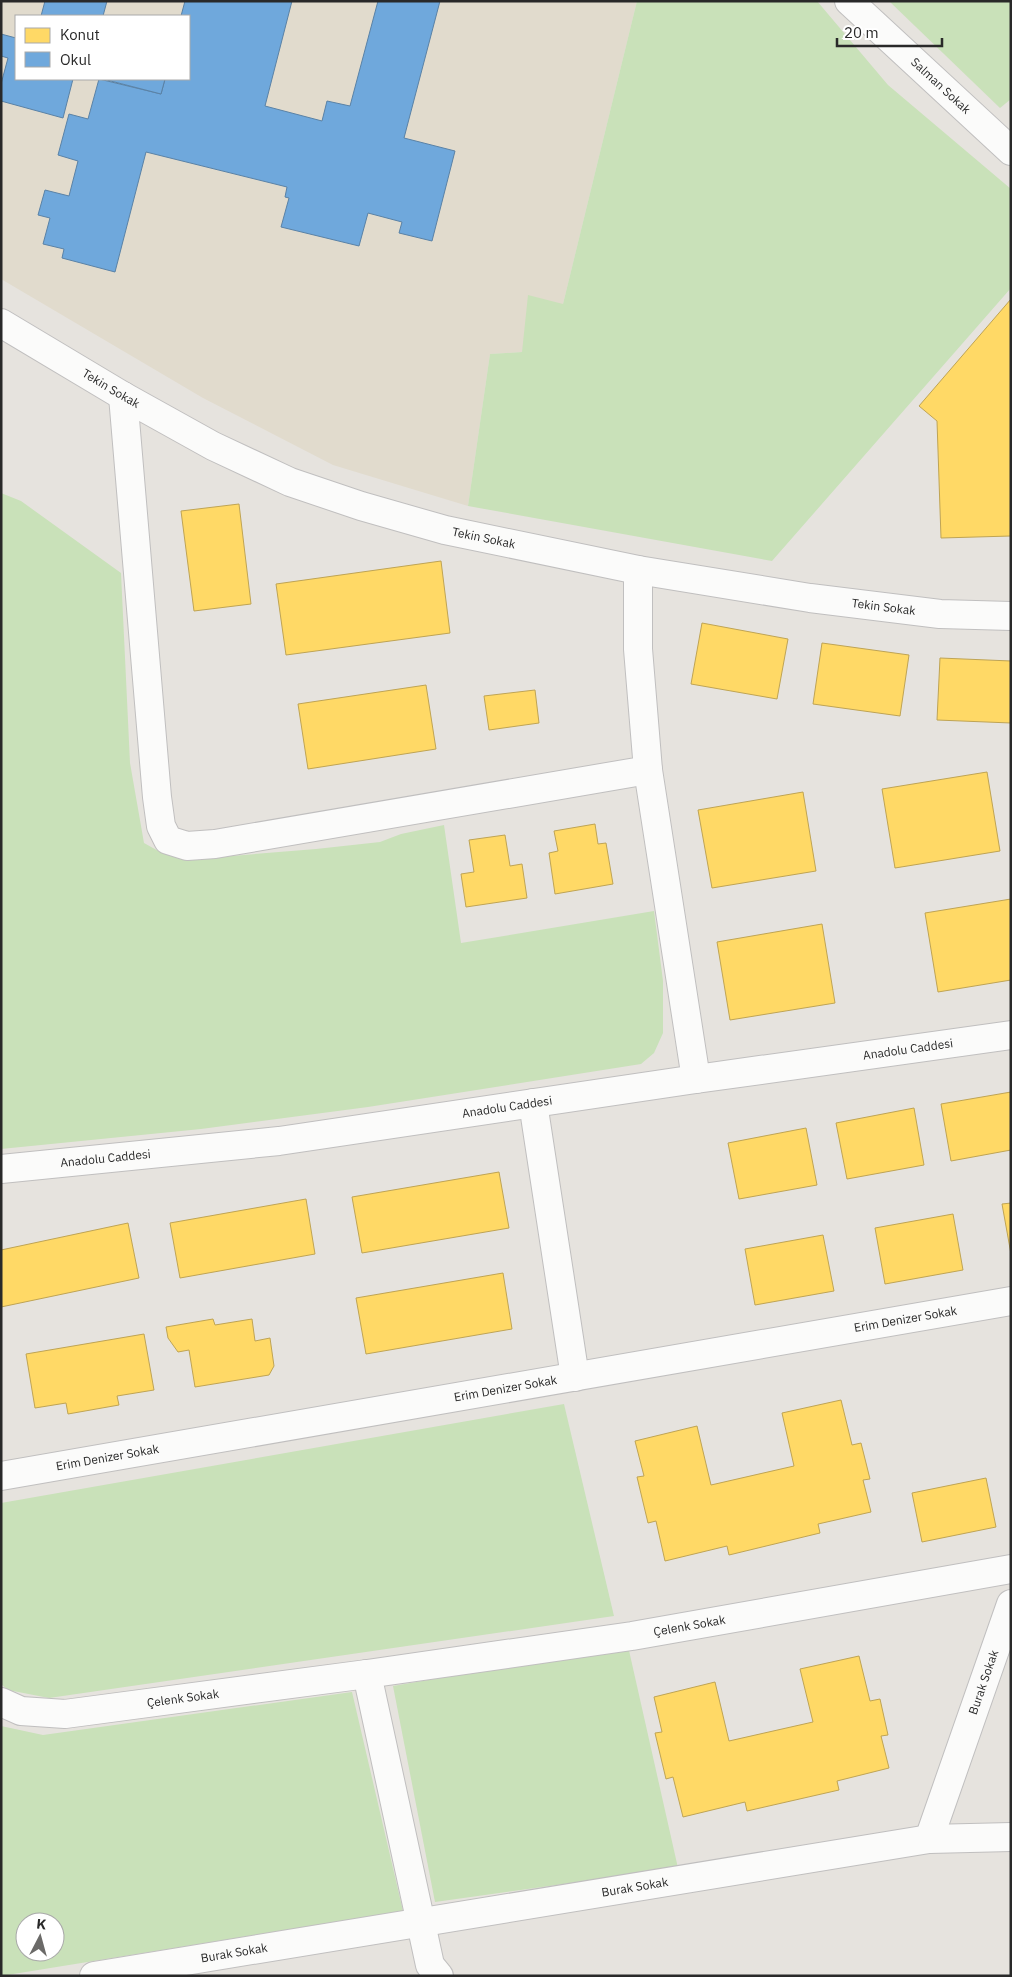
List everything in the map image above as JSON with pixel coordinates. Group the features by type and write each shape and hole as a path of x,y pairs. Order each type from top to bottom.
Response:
{"street":[{"name":"Salman Sokak","path":"849,1 1006,138"},
{"name":"Tekin Sokak","path":"1,323 123,396 213,446 290,482 343,500 445,530 638,570 810,598 940,614 1011,616"},
{"path":"123,396 157,797 161,826 168,840 187,846 215,844 648,770"},
{"path":"638,570 638,649 648,770 696,1079"},
{"name":"Anadolu Caddesi","path":"1,1169 279,1141 696,1079 1011,1035"},
{"path":"533,1103 575,1377"},
{"name":"Erim Denizer Sokak","path":"1,1476 1011,1301"},
{"name":"Çelenk Sokak","path":"1,1702 21,1711 65,1714 367,1674 632,1636 1011,1569"},
{"name":"Burak Sokak","path":"94,1976 929,1839 1011,1604"},
{"path":"367,1674 430,1965 439,1976"},
{"path":"929,1839 1011,1837"}],"shaded area":[{"path":"1,1 637,1 563,304 522,352 490,354 468,506 333,465 203,398 1,279"}],"green space":[{"path":"637,1 817,1 888,85 1011,189 1011,288 772,561 468,506 490,354 522,352 528,295 563,304"},
{"path":"889,1 1011,1 1011,99 1000,108"},
{"path":"1,493 21,501 121,573 130,763 144,843 162,853 195,859 380,842 401,834 444,825 461,943 654,911 663,981 663,1033 654,1053 641,1064 368,1107 201,1129 1,1149"},
{"path":"564,1404 614,1616 49,1698 8,1690 1,1684 1,1503"},
{"path":"628,1646 678,1868 435,1902 393,1686"},
{"path":"352,1692 403,1911 1,1976 1,1726 43,1735"}],"building: Konut":[{"path":"1011,299 1011,536 941,538 937,421 919,406"},
{"path":"239,504 251,604 194,611 181,511"},
{"path":"441,561 450,633 286,655 276,584"},
{"path":"702,623 788,639 777,699 691,684"},
{"path":"822,643 909,655 900,716 813,704"},
{"path":"940,658 1011,661 1011,723 937,720"},
{"path":"426,685 436,749 308,769 298,704"},
{"path":"535,690 539,723 489,730 484,696"},
{"path":"987,772 1000,851 895,868 882,789"},
{"path":"803,792 816,871 712,888 698,810"},
{"path":"595,824 598,844 606,843 613,884 555,894 549,853 558,851 554,831"},
{"path":"505,835 510,866 522,864 527,898 466,907 461,874 474,872 469,840"},
{"path":"1011,899 1011,980 938,992 925,913"},
{"path":"822,924 835,1003 730,1020 717,942"},
{"path":"1011,1092 1011,1150 951,1161 941,1104"},
{"path":"914,1108 924,1165 847,1179 836,1123"},
{"path":"806,1128 817,1185 739,1199 728,1143"},
{"path":"499,1172 509,1228 362,1253 352,1197"},
{"path":"306,1199 315,1254 180,1278 170,1223"},
{"path":"1011,1203 1011,1254 1002,1204"},
{"path":"953,1214 963,1270 885,1284 875,1228"},
{"path":"128,1223 139,1278 1,1307 1,1250"},
{"path":"823,1235 834,1291 755,1305 745,1249"},
{"path":"503,1273 512,1329 366,1354 356,1298"},
{"path":"213,1319 215,1325 252,1319 255,1341 270,1338 274,1366 269,1375 195,1387 189,1350 178,1352 168,1338 166,1327"},
{"path":"144,1334 154,1390 117,1396 119,1405 68,1414 66,1403 35,1408 26,1354"},
{"path":"841,1400 852,1445 861,1443 870,1479 863,1480 871,1512 818,1524 820,1533 729,1555 727,1546 665,1561 656,1521 648,1523 637,1477 644,1476 635,1441 697,1426 711,1485 794,1466 782,1413"},
{"path":"986,1478 996,1527 922,1542 912,1493"},
{"path":"859,1656 870,1701 880,1699 888,1735 881,1736 889,1768 837,1781 839,1790 747,1811 745,1802 683,1817 673,1777 666,1779 655,1733 662,1732 654,1697 715,1682 729,1741 813,1722 800,1669"}],"building: Okul":[{"path":"45,1 107,1 103,15 41,15"},
{"path":"185,1 292,1 265,106 322,121 327,101 350,106 378,1 440,1 404,138 455,151 432,241 399,233 402,222 368,213 359,246 281,227 289,198 285,197 287,187 146,152 115,272 62,258 64,249 43,244 50,218 38,215 45,190 69,196 78,161 58,155 69,114 88,119 99,80 161,94 165,80 190,80 190,15 181,15"},
{"path":"1,34 15,38 15,80 73,80 63,118 1,101 1,84 8,58 1,56"},
{"path":"107,80 165,80 161,94"}]}
